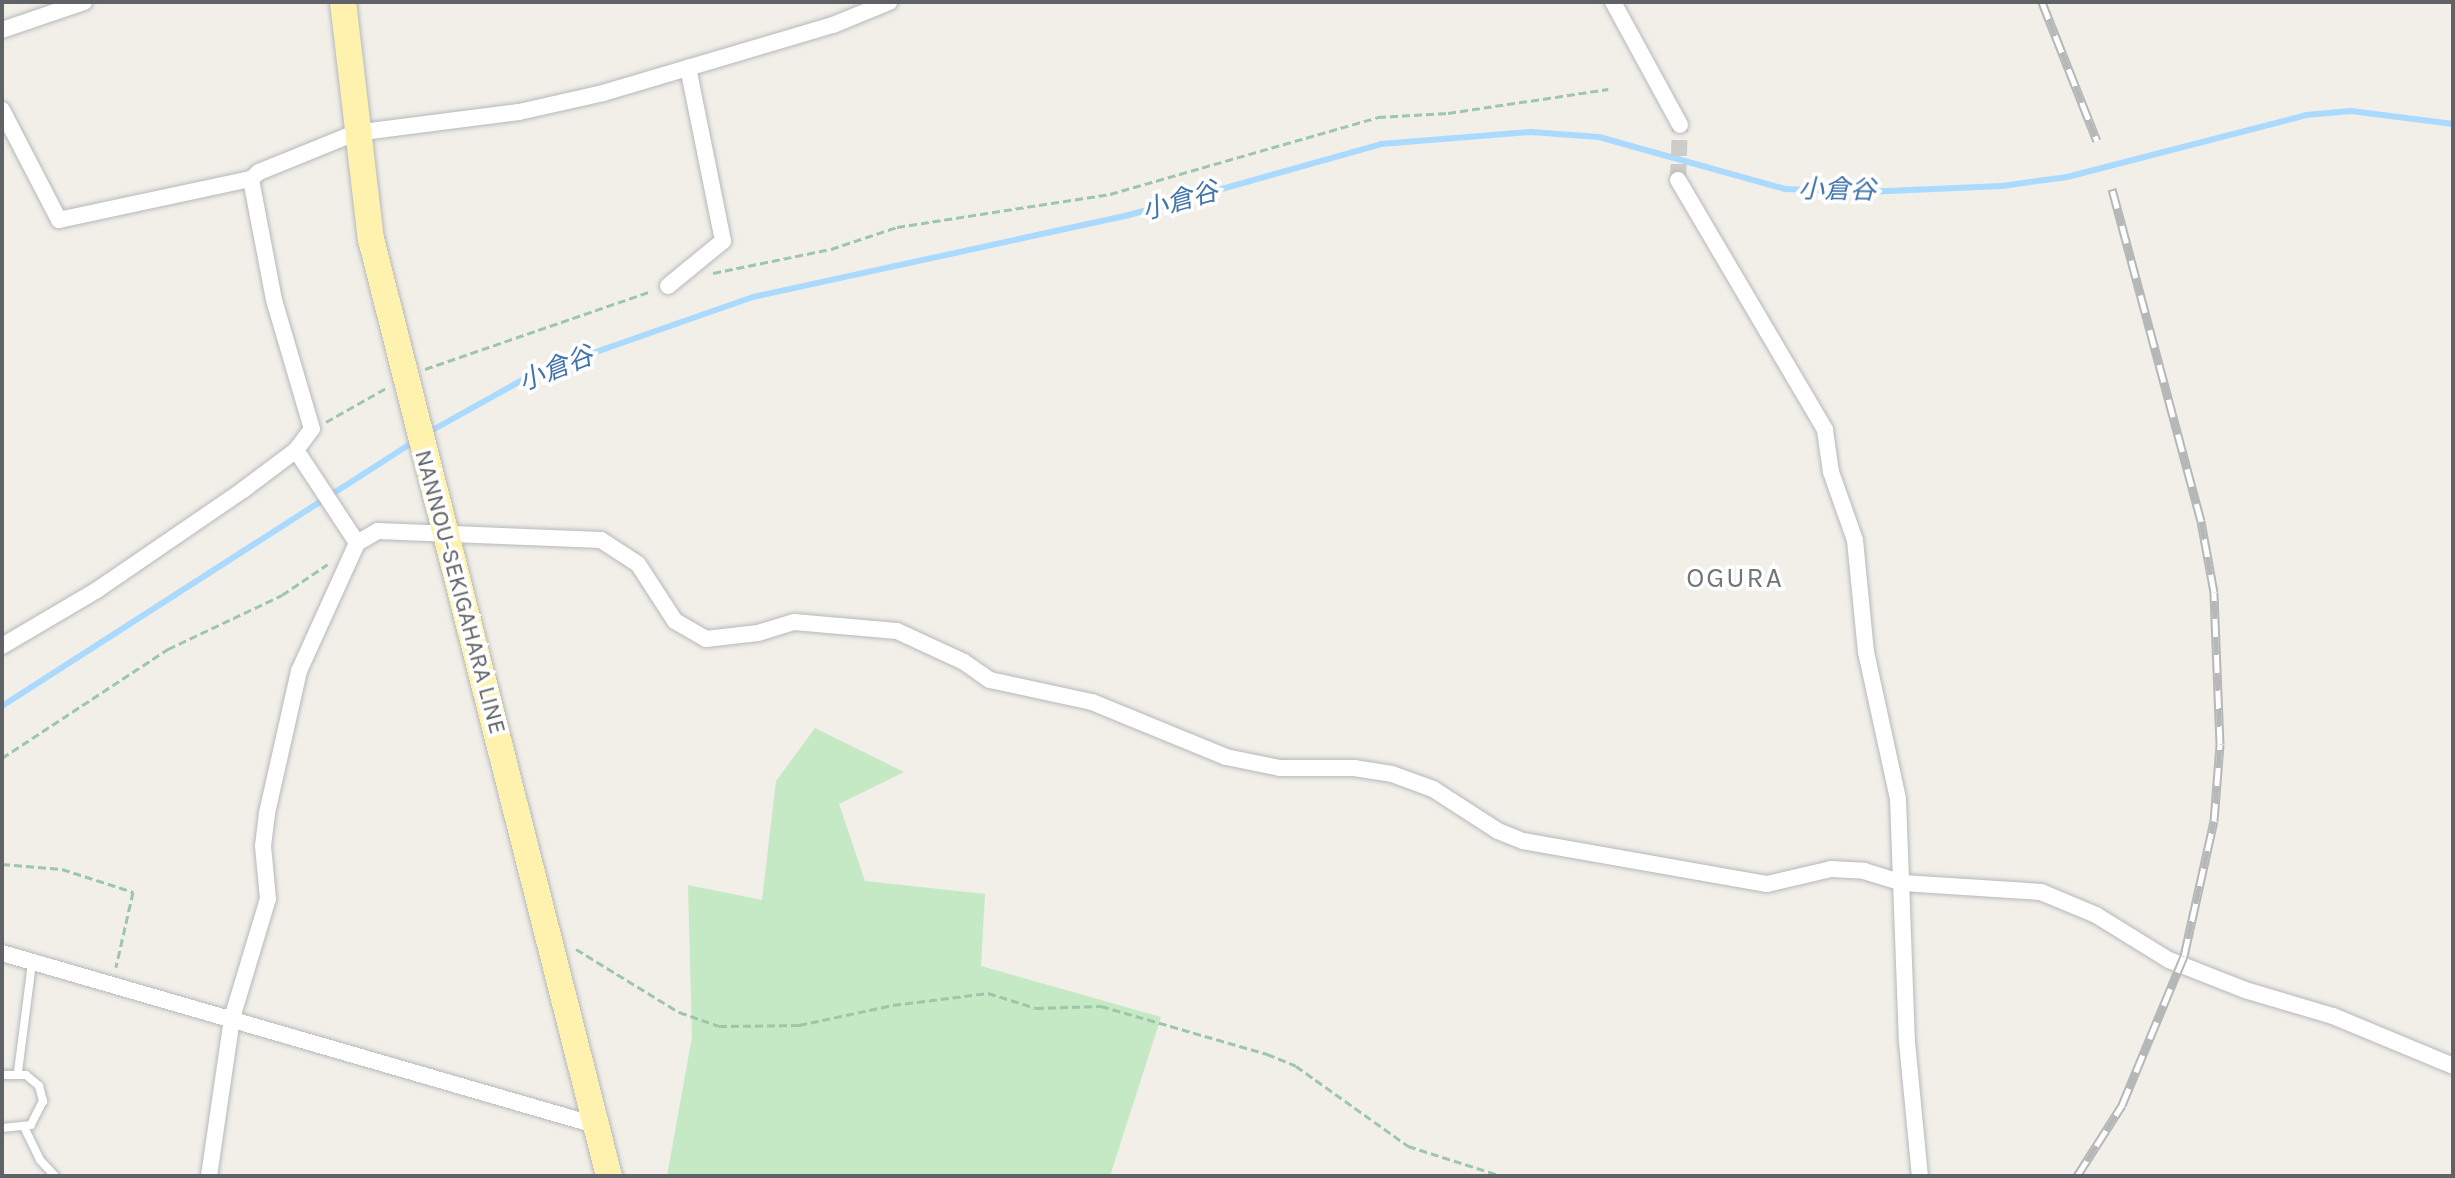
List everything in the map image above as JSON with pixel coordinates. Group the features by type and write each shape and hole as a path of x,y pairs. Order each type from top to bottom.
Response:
{"main road":[{"name":"NANNOU-SEKIGAHARA LINE","path":"350,7 355,133 371,239 609,1176"}],"street":[{"path":"2,30 84,2"},
{"path":"2,110 59,220 251,179 355,133 519,112 833,25 889,2"},
{"path":"1613,2 1680,125"},
{"path":"668,286 723,241 688,67"},
{"path":"2,646 97,590 300,456 312,429 274,300 251,179"},
{"path":"1678,180 1825,430 1831,472 1855,540 1866,652 1898,799 1907,1042 1920,1176"},
{"path":"300,456 353,544"},
{"path":"209,1176 232,1018 268,899 263,846 267,813 299,671 353,544 378,531 445,530 601,540 631,557 675,621 706,639 758,633 794,622 897,631 964,662 990,680 1092,702 1226,757 1280,768 1354,768 1392,774 1433,789 1498,831 1523,841 1733,881 1767,884 1831,869 1864,871 1903,883 2041,892 2096,915 2169,960 2245,990 2333,1016 2453,1066"},
{"path":"2,953 595,1125"}],"lane":[{"path":"18,1072 32,962"},
{"path":"2,1075 18,1072 34,1080 43,1101 38,1119 25,1129 2,1128"},
{"path":"25,1129 40,1160 55,1176"}],"path":[{"path":"312,429 406,386 668,286 742,264 831,249 897,227 1110,194 1378,117 1448,113 1608,89"},
{"path":"2,758 168,649 282,595 353,544"},
{"path":"2,864 53,867 133,892 112,984"},
{"path":"549,933 679,1012 719,1026 799,1025 893,1005 988,993 1036,1008 1101,1006 1267,1054 1296,1066 1408,1146 1502,1176"}],"green space":[{"path":"815,728 904,772 839,804 865,881 985,894 981,966 1161,1017 1110,1176 667,1176 692,1037 688,885 762,900 776,781"}],"waterway":[{"name":"小倉谷","path":"429,432 533,374 753,297 1129,215 1381,144 1531,132 1599,137 1785,189 1864,192 2002,186 2067,177 2306,115 2351,111 2453,124"},
{"name":"小倉谷","path":"2,706 416,440"}],"tunnel":[{"path":"1678,180 1680,125"}],"railway":[{"path":"2042,2 2097,141"},
{"path":"2077,1176 2122,1105 2184,956 2214,821 2220,744 2214,592 2201,521 2112,189"}],"district":[{"name":"OGURA","path":"1735,578"}]}
